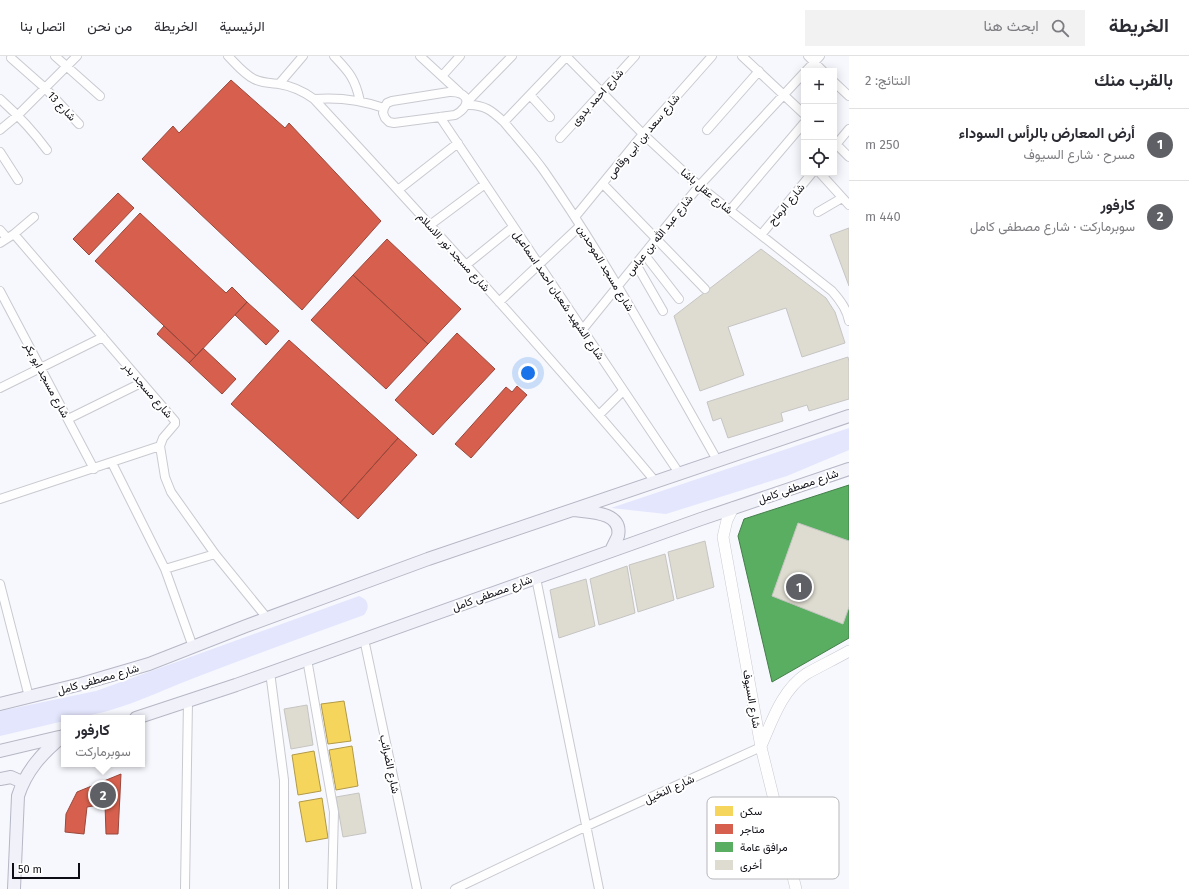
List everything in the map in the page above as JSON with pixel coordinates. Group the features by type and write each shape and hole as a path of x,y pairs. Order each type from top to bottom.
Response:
{"main road":[{"name":"شارع مصطفى كامل","path":"0,704 102,678 149,664 267,618 428,559 849,416"},
{"name":"شارع مصطفى كامل","path":"145,715 733,508 849,469"},
{"name":"شارع السيوف","path":"733,508 724,526 723,537 761,747 773,797"},
{"path":"573,510 605,515 614,521 618,534 611,551"},
{"path":"761,747 783,698 793,686 805,675 849,651"},
{"path":"0,752 61,737"},
{"path":"14,889 18,796 22,782 44,754 61,738"},
{"path":"0,779 11,777 22,782"},
{"name":"شارع السيوف","path":"794,879 796,889"}],"street":[{"path":"55,56 100,96"},
{"path":"0,130 18,115 77,56"},
{"path":"279,84 303,56"},
{"path":"334,56 349,72 354,81 360,101"},
{"path":"420,56 466,98 467,104"},
{"path":"442,76 460,56"},
{"path":"459,92 392,101 384,108 383,113 389,122 394,123 455,115 462,111 512,56"},
{"path":"504,122 567,56"},
{"name":"شارع عقل باشا","path":"567,56 601,92 699,186 832,291 844,307 849,321"},
{"name":"شارع احمد بدوى","path":"560,138 635,56"},
{"name":"شارع سعد بن ابى وقاص","path":"575,217 644,134 712,56"},
{"path":"742,56 801,111"},
{"name":"شارع مسجد نور الاسلام","path":"232,57 246,73 254,79 291,87 314,98 599,414 655,481"},
{"name":"شارع 13","path":"11,58 45,88 79,124"},
{"path":"814,58 821,68"},
{"name":"شارع عبد الله بن عباس","path":"808,68 814,58"},
{"path":"707,130 759,71"},
{"name":"شارع عبد الله بن عباس","path":"583,329 699,186 801,76"},
{"path":"837,85 849,96"},
{"path":"530,95 550,117"},
{"path":"314,98 337,98 360,101 384,108"},
{"path":"0,99 18,115 47,150"},
{"name":"شارع مسجد الموحدين","path":"467,104 490,109 504,122 543,170 575,217 618,286 717,460"},
{"name":"شارع الشهيد شعبان احمد اسماعيل","path":"440,117 679,473"},
{"path":"730,210 801,127"},
{"path":"837,142 849,129"},
{"path":"398,190 458,143"},
{"path":"837,146 849,157"},
{"path":"0,152 18,180"},
{"name":"شارع الرماح","path":"761,235 810,176"},
{"path":"823,176 849,205"},
{"path":"430,225 485,184"},
{"path":"603,184 705,289"},
{"path":"818,212 842,198"},
{"path":"7,238 34,216"},
{"path":"499,302 580,226"},
{"path":"466,265 513,227"},
{"name":"شارع مسجد بدر","path":"0,230 103,337 175,423 163,438 160,446"},
{"path":"644,254 679,299"},
{"path":"636,264 663,311"},
{"name":"شارع مسجد ابو بكر","path":"0,291 94,469"},
{"path":"0,388 103,337"},
{"path":"68,419 142,382"},
{"path":"599,414 623,391"},
{"path":"0,499 160,446 165,477 171,492 214,554 267,618"},
{"path":"112,462 165,569 193,647"},
{"path":"165,569 214,554"},
{"path":"536,578 599,889"},
{"path":"0,584 29,697"},
{"name":"شارع الضرائب","path":"364,639 417,889"},
{"path":"307,659 334,812 332,889"},
{"path":"270,672 284,780 284,889"},
{"path":"185,889 188,701"},
{"name":"شارع النخيل","path":"455,889 587,826 761,747"}],"shaded area":[{"path":"849,428 849,450 787,476 666,514 611,508"},
{"path":"359,596 368,604 364,615 236,662 130,704 91,715 61,715 61,722 0,736 0,711 96,691"}],"building: سكن":[{"path":"344,701 351,741 328,744 321,704"},
{"path":"352,746 358,786 336,790 329,750"},
{"path":"314,751 321,791 298,795 292,755"},
{"path":"322,798 328,838 306,842 299,802"}],"building: متاجر":[{"path":"231,80 285,128 289,123 381,221 302,310 142,159 173,126 179,133"},
{"path":"118,193 134,208 89,255 73,239"},
{"path":"140,213 226,293 232,287 247,302 196,356 95,261"},
{"path":"387,239 461,309 428,344 353,275"},
{"path":"353,275 428,344 386,389 311,320"},
{"path":"247,302 279,331 266,345 235,315"},
{"path":"164,326 196,356 189,363 157,334"},
{"path":"457,333 495,369 433,435 395,400"},
{"path":"289,340 398,438 340,503 231,404"},
{"path":"203,348 236,379 222,394 189,363"},
{"path":"517,386 527,395 471,458 455,444 506,387 512,392"},
{"path":"398,438 417,455 358,519 340,503"},
{"path":"121,774 118,834 106,834 105,804 87,807 84,834 65,832 66,814 77,792"}],"building: مرافق عامة":[{"path":"849,485 849,638 772,682 738,536 744,519"}],"building: أخرى":[{"path":"849,228 849,286 830,235"},
{"path":"761,249 826,298 835,312 845,343 802,357 786,308 728,327 744,375 700,391 674,316"},
{"path":"848,357 849,399 809,411 807,405 781,413 783,421 728,438 721,418 713,421 707,402"},
{"path":"798,523 849,541 849,607 843,624 772,596"},
{"path":"705,541 714,587 677,599 668,552"},
{"path":"665,554 674,600 638,612 629,565"},
{"path":"627,566 635,613 599,625 590,579"},
{"path":"586,579 595,626 559,638 550,590"},
{"path":"307,705 313,745 291,749 284,709"},
{"path":"359,793 366,833 343,837 336,797"}],"place":[{"name":"أرض المعارض بالرأس السوداء","path":"799,587"},
{"name":"كارفور","path":"103,795"}]}
